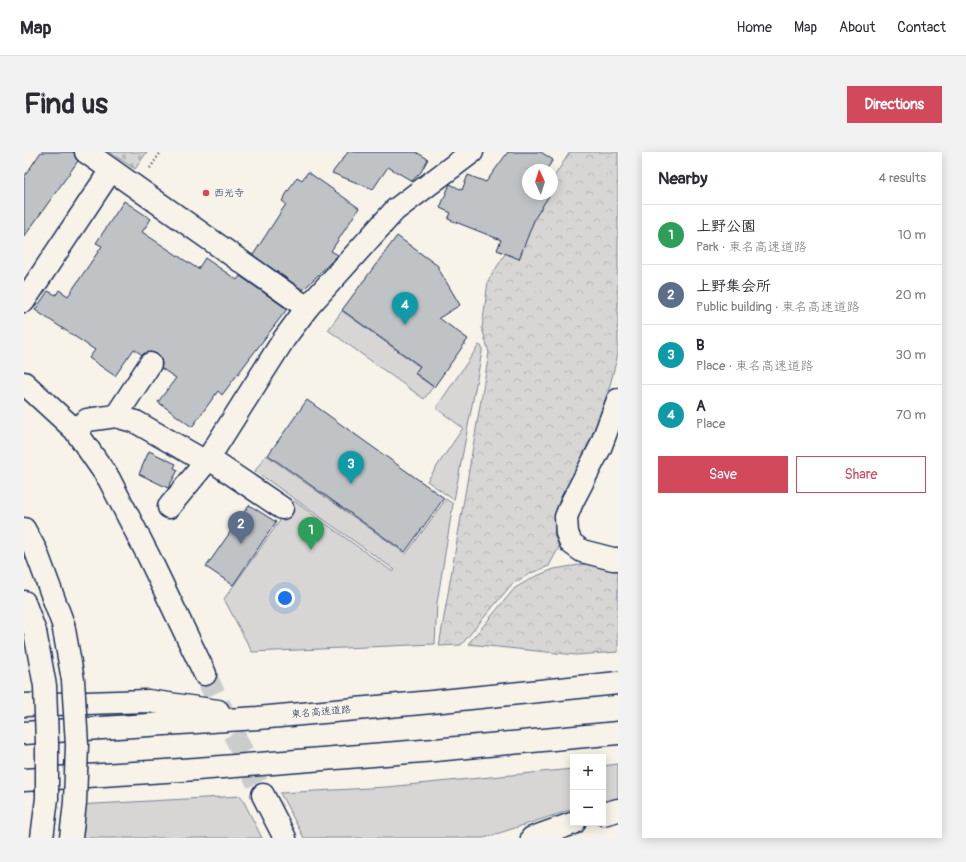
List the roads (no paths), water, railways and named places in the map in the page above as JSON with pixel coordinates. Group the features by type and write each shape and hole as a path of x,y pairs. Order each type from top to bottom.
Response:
{"main road":[{"path":"86,152 307,308"},
{"path":"169,507 207,460 284,339 307,308 395,210 472,152"},
{"path":"24,301 111,170"},
{"path":"116,416 150,364"},
{"path":"24,383 75,430 109,479 148,555 205,674"},
{"path":"618,400 600,448 572,502 566,518 567,533 571,543 582,551 618,559"},
{"path":"75,430 87,420 116,416 136,422 207,460 282,508"},
{"path":"24,529 36,551 63,624 74,680 77,745 75,802 71,838"},
{"path":"24,602 35,632 45,686 48,743 47,798 42,838"},
{"name":"東名高速道路","path":"24,732 258,718 618,683"},
{"path":"24,706 148,700 258,718"},
{"path":"24,780 197,769 411,752 618,732"},
{"path":"263,795 285,838"},
{"path":"606,813 618,810"},
{"path":"532,838 570,824"}],"tunnel":[{"path":"205,674 263,795"}],"place":[{"name":"西光寺","path":"206,193"},
{"name":"A","path":"405,325"},
{"name":"B","path":"351,484"},
{"name":"上野集会所","path":"241,544"},
{"name":"上野公園","path":"311,550"}]}
